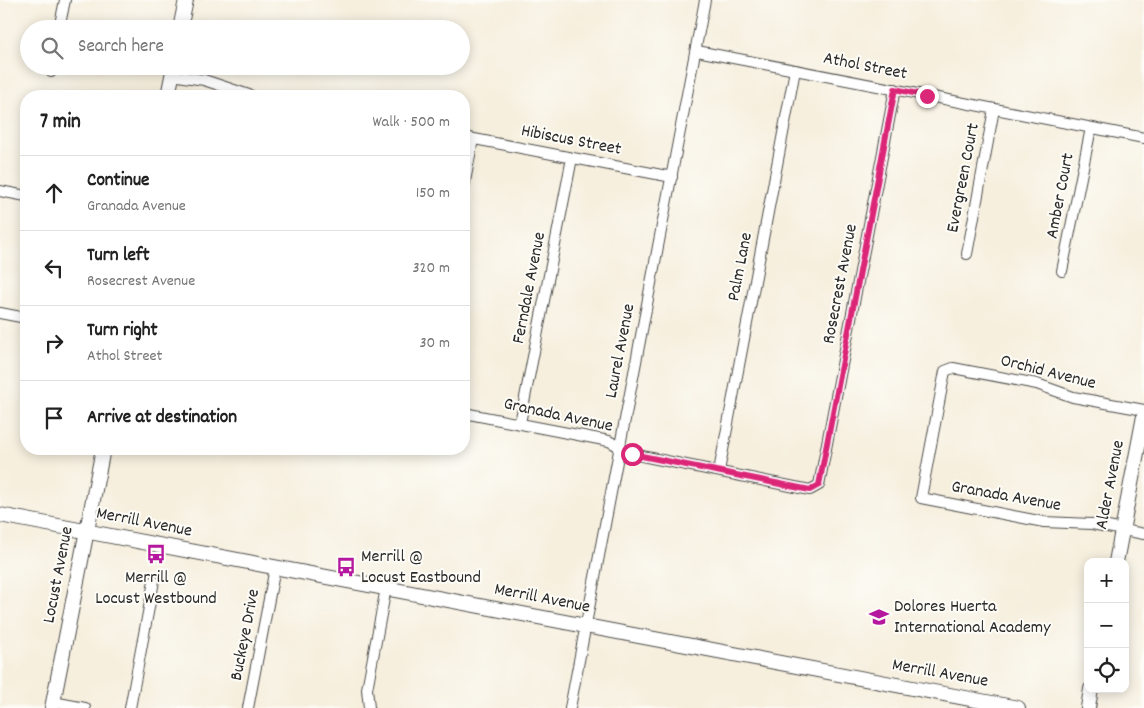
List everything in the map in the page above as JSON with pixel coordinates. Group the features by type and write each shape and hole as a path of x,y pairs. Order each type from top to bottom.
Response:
{"main road":[{"path":"182,20 186,0"},
{"path":"169,90 172,75"},
{"name":"Alder Avenue","path":"1117,558 1144,416"},
{"name":"Locust Avenue","path":"52,705 102,455"},
{"name":"Merrill Avenue","path":"0,515 1018,708"},
{"path":"1088,708 1090,693"}],"street":[{"path":"62,20 65,0"},
{"name":"Laurel Avenue","path":"570,708 706,0"},
{"name":"Athol Street","path":"697,51 1144,138"},
{"name":"Palm Lane","path":"719,471 795,70"},
{"path":"187,75 235,90"},
{"name":"Rosecrest Avenue","path":"819,485 895,89"},
{"name":"Evergreen Court","path":"967,254 994,109"},
{"name":"Amber Court","path":"1062,271 1091,128"},
{"name":"Hibiscus Street","path":"470,138 672,177"},
{"name":"Ferndale Avenue","path":"520,424 572,158"},
{"path":"0,191 20,195"},
{"path":"0,313 20,317"},
{"name":"Orchid Avenue","path":"921,498 945,371 953,368 1018,380 1074,397 1144,410"},
{"name":"Granada Avenue","path":"470,414 609,441 632,454 810,490 819,485"},
{"name":"Granada Avenue","path":"921,498 1049,523 1092,524 1144,534"},
{"name":"Buckeye Drive","path":"248,708 275,568"},
{"path":"130,708 154,581"},
{"path":"369,708 368,689 386,588"},
{"path":"52,705 85,708"}],"place":[{"name":"Merrill @ Locust Westbound","path":"156,554"},
{"name":"Merrill @ Locust Eastbound","path":"346,567"},
{"name":"Dolores Huerta International Academy","path":"879,617"}],"route":[{"path":"632,454 810,490 819,485 895,89 927,96"}]}
